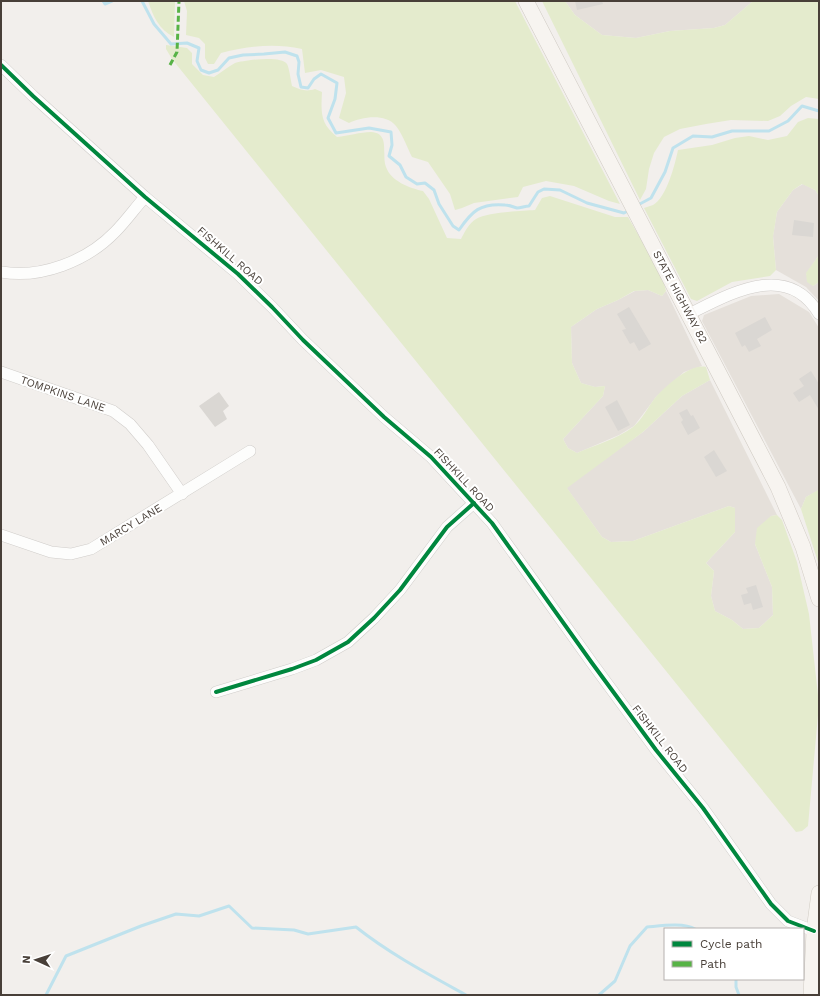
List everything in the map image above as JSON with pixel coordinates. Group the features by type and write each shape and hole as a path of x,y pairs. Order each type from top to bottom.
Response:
{"main road":[{"name":"STATE HIGHWAY 82","path":"526,1 785,501 803,547 819,599"},
{"path":"811,995 814,931 819,893"}],"street":[{"name":"FISHKILL ROAD","path":"1,65 33,96 145,197 238,274 326,362 384,417 432,457 492,523 647,738 703,808 770,904 788,921 814,931"},
{"path":"1,272 12,274 39,272 65,264 89,253 115,232 145,197"},
{"path":"689,314 733,294 764,284 784,285 793,289 805,297 819,314"},
{"name":"TOMPKINS LANE","path":"1,372 113,411 130,424 148,445 182,494"},
{"name":"MARCY LANE","path":"1,535 51,552 71,554 91,550 250,451"},
{"path":"216,692 292,669 316,660 348,642 374,618 400,590 447,528 474,503"}],"shaded area":[{"path":"565,1 753,1 725,25 714,28 670,31 636,38 602,35 575,15"},
{"path":"803,184 815,190 819,196 819,255 806,274 813,286 819,282 819,301 806,287 776,270 773,236 777,212 793,190"},
{"path":"648,290 662,296 666,291 702,366 684,372 656,397 634,426 619,435 577,453 568,448 563,439 603,396 605,386 595,387 581,383 572,363 571,327 597,309 635,291"},
{"path":"779,294 809,312 819,328 819,490 806,497 801,509 702,321 704,315 751,296"},
{"path":"710,380 777,515 771,516 755,544 772,587 773,615 759,628 743,629 732,620 715,611 711,596 714,571 706,563 735,532 735,508 729,506 633,541 611,542 602,537 566,487 643,432 682,396"}],"green space":[{"path":"148,1 175,1 174,37 164,31 157,22"},
{"path":"184,1 515,1 620,204 609,201 574,186 546,181 523,187 518,197 474,203 455,210 450,194 428,162 412,157 401,133 391,122 386,119 373,117 360,119 349,123 339,118 346,93 344,77 321,70 305,73 302,49 292,47 262,46 221,53 214,64 208,64 205,58 205,44 199,38 186,35 187,11"},
{"path":"542,1 565,1 575,15 602,35 636,38 670,31 714,28 725,25 753,1 819,1 819,99 806,97 791,106 780,116 768,121 731,120 680,129 664,137 654,153 649,169 646,189 640,200"},
{"path":"166,45 187,48 192,53 192,64 203,75 214,77 235,63 262,59 284,61 288,66 292,86 298,89 315,89 322,92 323,117 327,127 337,137 371,132 377,133 381,136 384,145 385,162 388,172 401,183 423,191 429,199 447,238 461,239 471,223 481,217 505,212 535,210 542,198 550,196 615,217 628,217 662,276 666,291 662,296 648,290 634,291 597,309 571,327 572,363 581,383 595,387 605,386 603,396 563,439 568,448 577,453 606,442 633,427 659,393 685,372 700,367 706,367 710,380 682,396 643,432 567,488 602,537 611,542 633,541 729,506 735,508 735,532 706,563 714,571 711,596 715,611 732,620 743,629 759,628 773,615 772,587 755,544 757,528 771,516 777,515 782,520 797,562 809,614 819,704 808,826 802,831 796,832 172,59 166,49"},
{"path":"808,118 819,119 819,196 815,190 802,184 793,190 777,212 773,237 776,270 770,276 732,282 697,301 691,299 644,208 653,205 662,195 670,180 678,150 712,145 735,138 749,136 768,140 787,136 798,122"},
{"path":"819,255 819,282 813,286 807,282 806,273"},
{"path":"818,490 819,565 801,509 806,497"}],"building":[{"path":"575,1 602,1 603,4 577,10"},
{"path":"794,220 814,223 813,237 792,235"},
{"path":"629,307 651,344 639,351 634,342 630,344 622,330 626,329 617,314"},
{"path":"765,317 772,330 757,339 761,346 749,352 745,345 742,347 735,333"},
{"path":"811,371 819,384 819,410 810,395 799,402 793,393 804,386 799,379"},
{"path":"219,392 229,406 223,411 227,419 215,427 199,406"},
{"path":"617,400 630,425 618,431 605,407"},
{"path":"687,409 691,416 693,415 700,428 688,435 681,422 683,420 679,413"},
{"path":"714,450 727,471 716,477 704,457"},
{"path":"756,585 763,607 753,610 751,603 744,605 741,595 748,593 746,588"}],"waterway":[{"path":"103,1 105,4 112,1"},
{"path":"142,1 154,24 171,44 187,43 199,48 197,61 201,70 209,73 218,70 229,58 243,55 285,52 297,56 299,62 298,74 301,87 308,88 314,79 321,74 337,83 335,99 328,118 336,133 369,128 391,132 392,145 389,156 400,165 406,177 417,184 425,183 434,190 439,204 453,226 459,230 473,213 483,207 489,205 506,205 517,208 529,206 538,192 544,189 560,190 587,203 624,213 630,210"},
{"path":"636,206 651,198 665,172 673,148 693,136 712,137 732,131 769,131 788,121 802,106 819,111"},
{"path":"46,995 66,956 141,926 176,914 199,916 229,906 252,928 294,930 308,934 356,927 396,955 466,995"},
{"path":"599,995 615,981 630,946 647,927 678,925 692,928"},
{"path":"736,980 736,987 739,995"}],"marked path":[{"path":"170,65 177,52 179,1"}],"cycle path":[{"path":"1,65 33,96 145,197 238,274 303,340 384,417 431,457 492,523 592,663 656,750 703,808 771,904 788,921 814,931"},
{"path":"216,692 292,669 316,660 348,642 374,618 400,590 447,527 474,503"}]}
